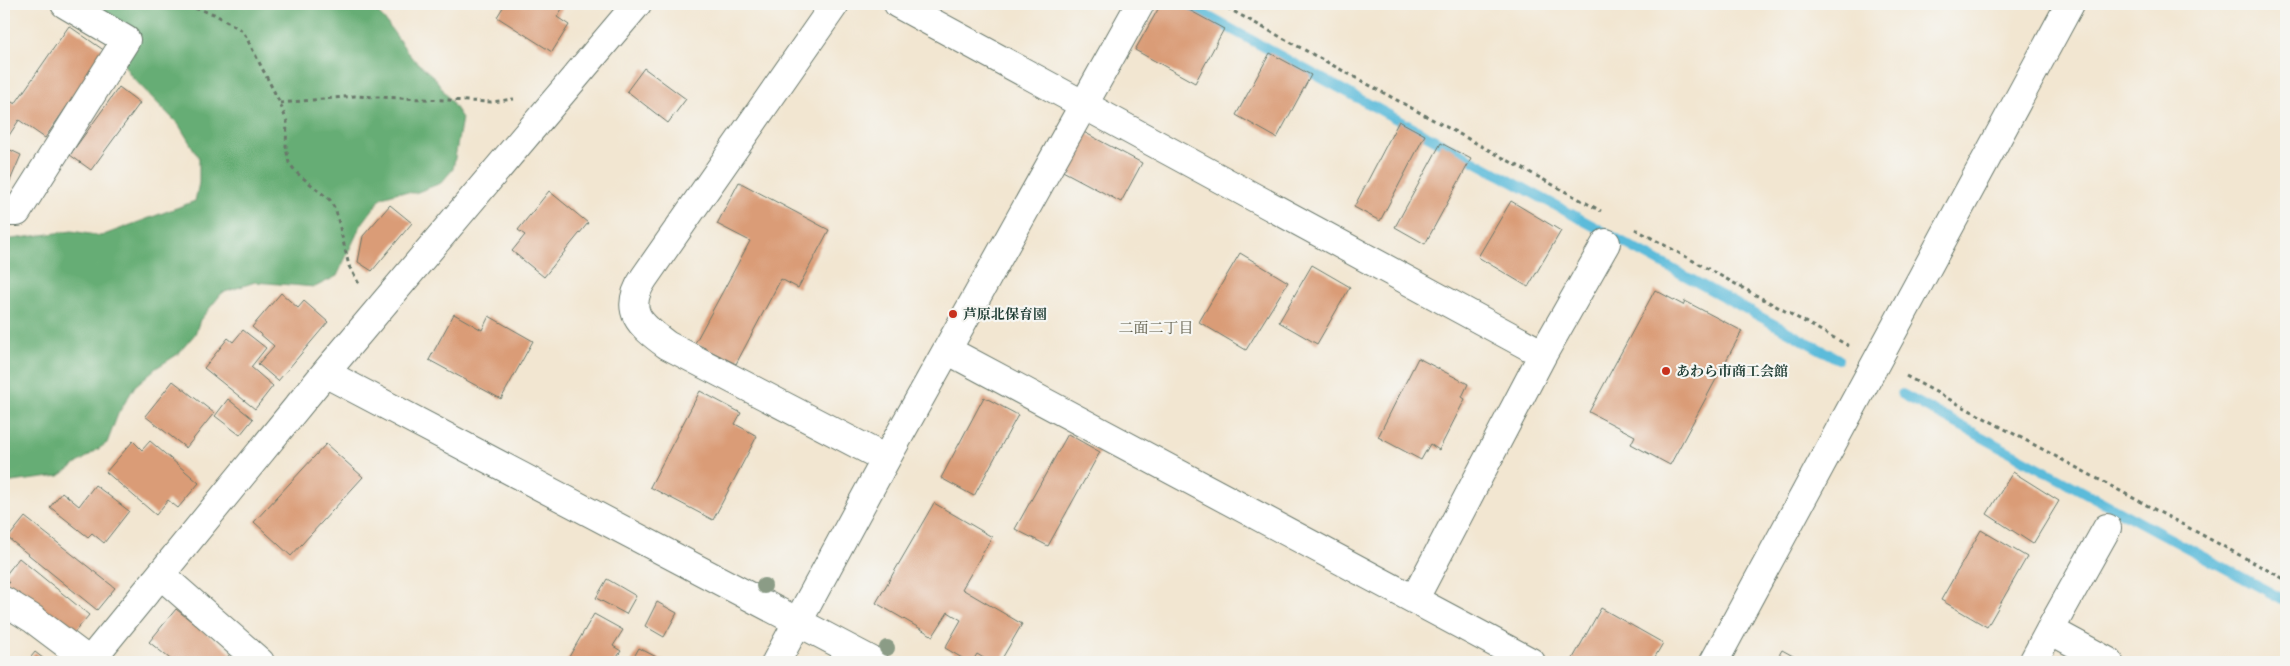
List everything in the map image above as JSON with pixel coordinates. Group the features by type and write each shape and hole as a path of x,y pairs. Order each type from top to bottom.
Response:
{"street":[{"path":"4,212 17,212 126,40 65,4"},
{"path":"4,601 33,619 90,662 325,373 637,4"},
{"path":"834,4 644,278 635,292 633,306 639,320 648,331 667,345 886,459"},
{"path":"898,4 1543,354"},
{"path":"776,662 886,459 1140,4"},
{"path":"1714,662 2070,4"},
{"path":"1415,598 1543,354 1606,243"},
{"path":"947,350 1415,598 1531,662"},
{"path":"325,373 874,662"},
{"path":"2033,662 2107,528"},
{"path":"161,575 260,662"},
{"path":"2050,630 2109,662"}],"path":[{"path":"180,4 214,14 243,31 280,103 287,122 286,146 289,163 297,173 330,200 336,211 349,266 376,315"},
{"path":"1220,4 1605,213"},
{"path":"280,103 355,96 491,102 562,92"},
{"path":"1631,227 2286,580"}],"green space":[{"path":"87,4 369,4 384,19 412,58 435,78 462,118 453,169 441,183 415,193 399,192 382,197 361,225 337,276 315,287 255,282 222,293 200,320 195,334 178,354 156,368 135,386 118,414 107,443 59,476 4,483 4,240 72,231 101,236 195,201 199,183 199,158 179,125 132,77"}],"building":[{"path":"505,4 565,4 557,17 569,25 552,52 497,17"},
{"path":"1161,4 1178,4 1224,29 1195,83 1135,50"},
{"path":"69,26 105,51 45,138 19,120 8,137 4,134 4,97 15,104"},
{"path":"1270,53 1311,75 1277,138 1236,115"},
{"path":"644,68 686,99 668,123 627,91"},
{"path":"119,87 140,103 91,170 70,155"},
{"path":"1399,121 1425,135 1380,221 1354,207"},
{"path":"1078,129 1142,163 1121,202 1057,168"},
{"path":"1441,143 1471,159 1425,244 1395,227"},
{"path":"4,147 21,155 4,195"},
{"path":"739,182 829,230 798,288 781,279 736,364 695,343 750,241 717,224"},
{"path":"549,191 588,223 544,277 512,251 525,235 518,230"},
{"path":"1511,201 1561,231 1528,287 1478,257"},
{"path":"390,205 412,223 372,271 358,262 363,236"},
{"path":"1240,253 1288,282 1246,350 1199,322"},
{"path":"1312,265 1350,287 1317,344 1279,322"},
{"name":"あわら市商工会館","path":"1655,290 1683,305 1685,301 1742,331 1670,465 1631,444 1635,436 1589,412"},
{"path":"281,293 298,308 304,301 328,322 278,381 258,364 274,346 252,327"},
{"path":"454,314 482,330 489,316 533,341 501,399 429,360"},
{"path":"243,330 266,348 251,367 273,386 255,409 204,368 228,338 233,342"},
{"path":"1418,358 1468,384 1462,397 1465,399 1439,450 1430,444 1421,460 1378,437"},
{"path":"173,381 214,413 186,448 145,416"},
{"path":"700,391 741,413 735,424 757,436 713,520 650,487"},
{"path":"984,397 1018,415 974,496 941,478"},
{"path":"228,399 253,419 240,435 215,416"},
{"path":"1068,434 1100,452 1048,546 1015,529"},
{"path":"133,441 142,450 150,441 199,483 178,508 168,500 156,515 106,472"},
{"path":"326,444 363,477 291,556 254,522"},
{"path":"2013,472 2059,501 2033,544 1987,514"},
{"path":"95,485 129,511 104,543 92,533 88,537 50,507 62,492 79,506"},
{"path":"934,503 992,537 962,589 1022,624 1000,662 990,662 977,654 972,662 969,662 945,648 961,620 948,612 933,636 876,603"},
{"path":"25,517 115,588 97,610 8,538"},
{"path":"1981,530 2027,557 1987,627 1941,600"},
{"path":"19,558 89,615 68,640 5,588 9,583 4,577"},
{"path":"607,579 636,596 626,614 596,598"},
{"path":"657,602 677,613 664,637 645,626"},
{"path":"1601,608 1663,643 1652,662 1576,662 1572,660"},
{"path":"176,609 231,653 223,662 174,662 149,642"},
{"path":"594,614 623,630 613,646 621,651 614,662 566,662"},
{"path":"639,648 666,662 631,662"},
{"path":"1782,650 1804,662 1775,662"},
{"path":"35,652 48,662 27,662"}],"waterway":[{"path":"1185,4 1838,359"},
{"path":"1902,394 2286,601"}],"place":[{"name":"芦原北保育園","path":"953,314"},
{"name":"あわら市商工会館","path":"1666,371"}],"district":[{"name":"二面二丁目","path":"1156,328"}]}
